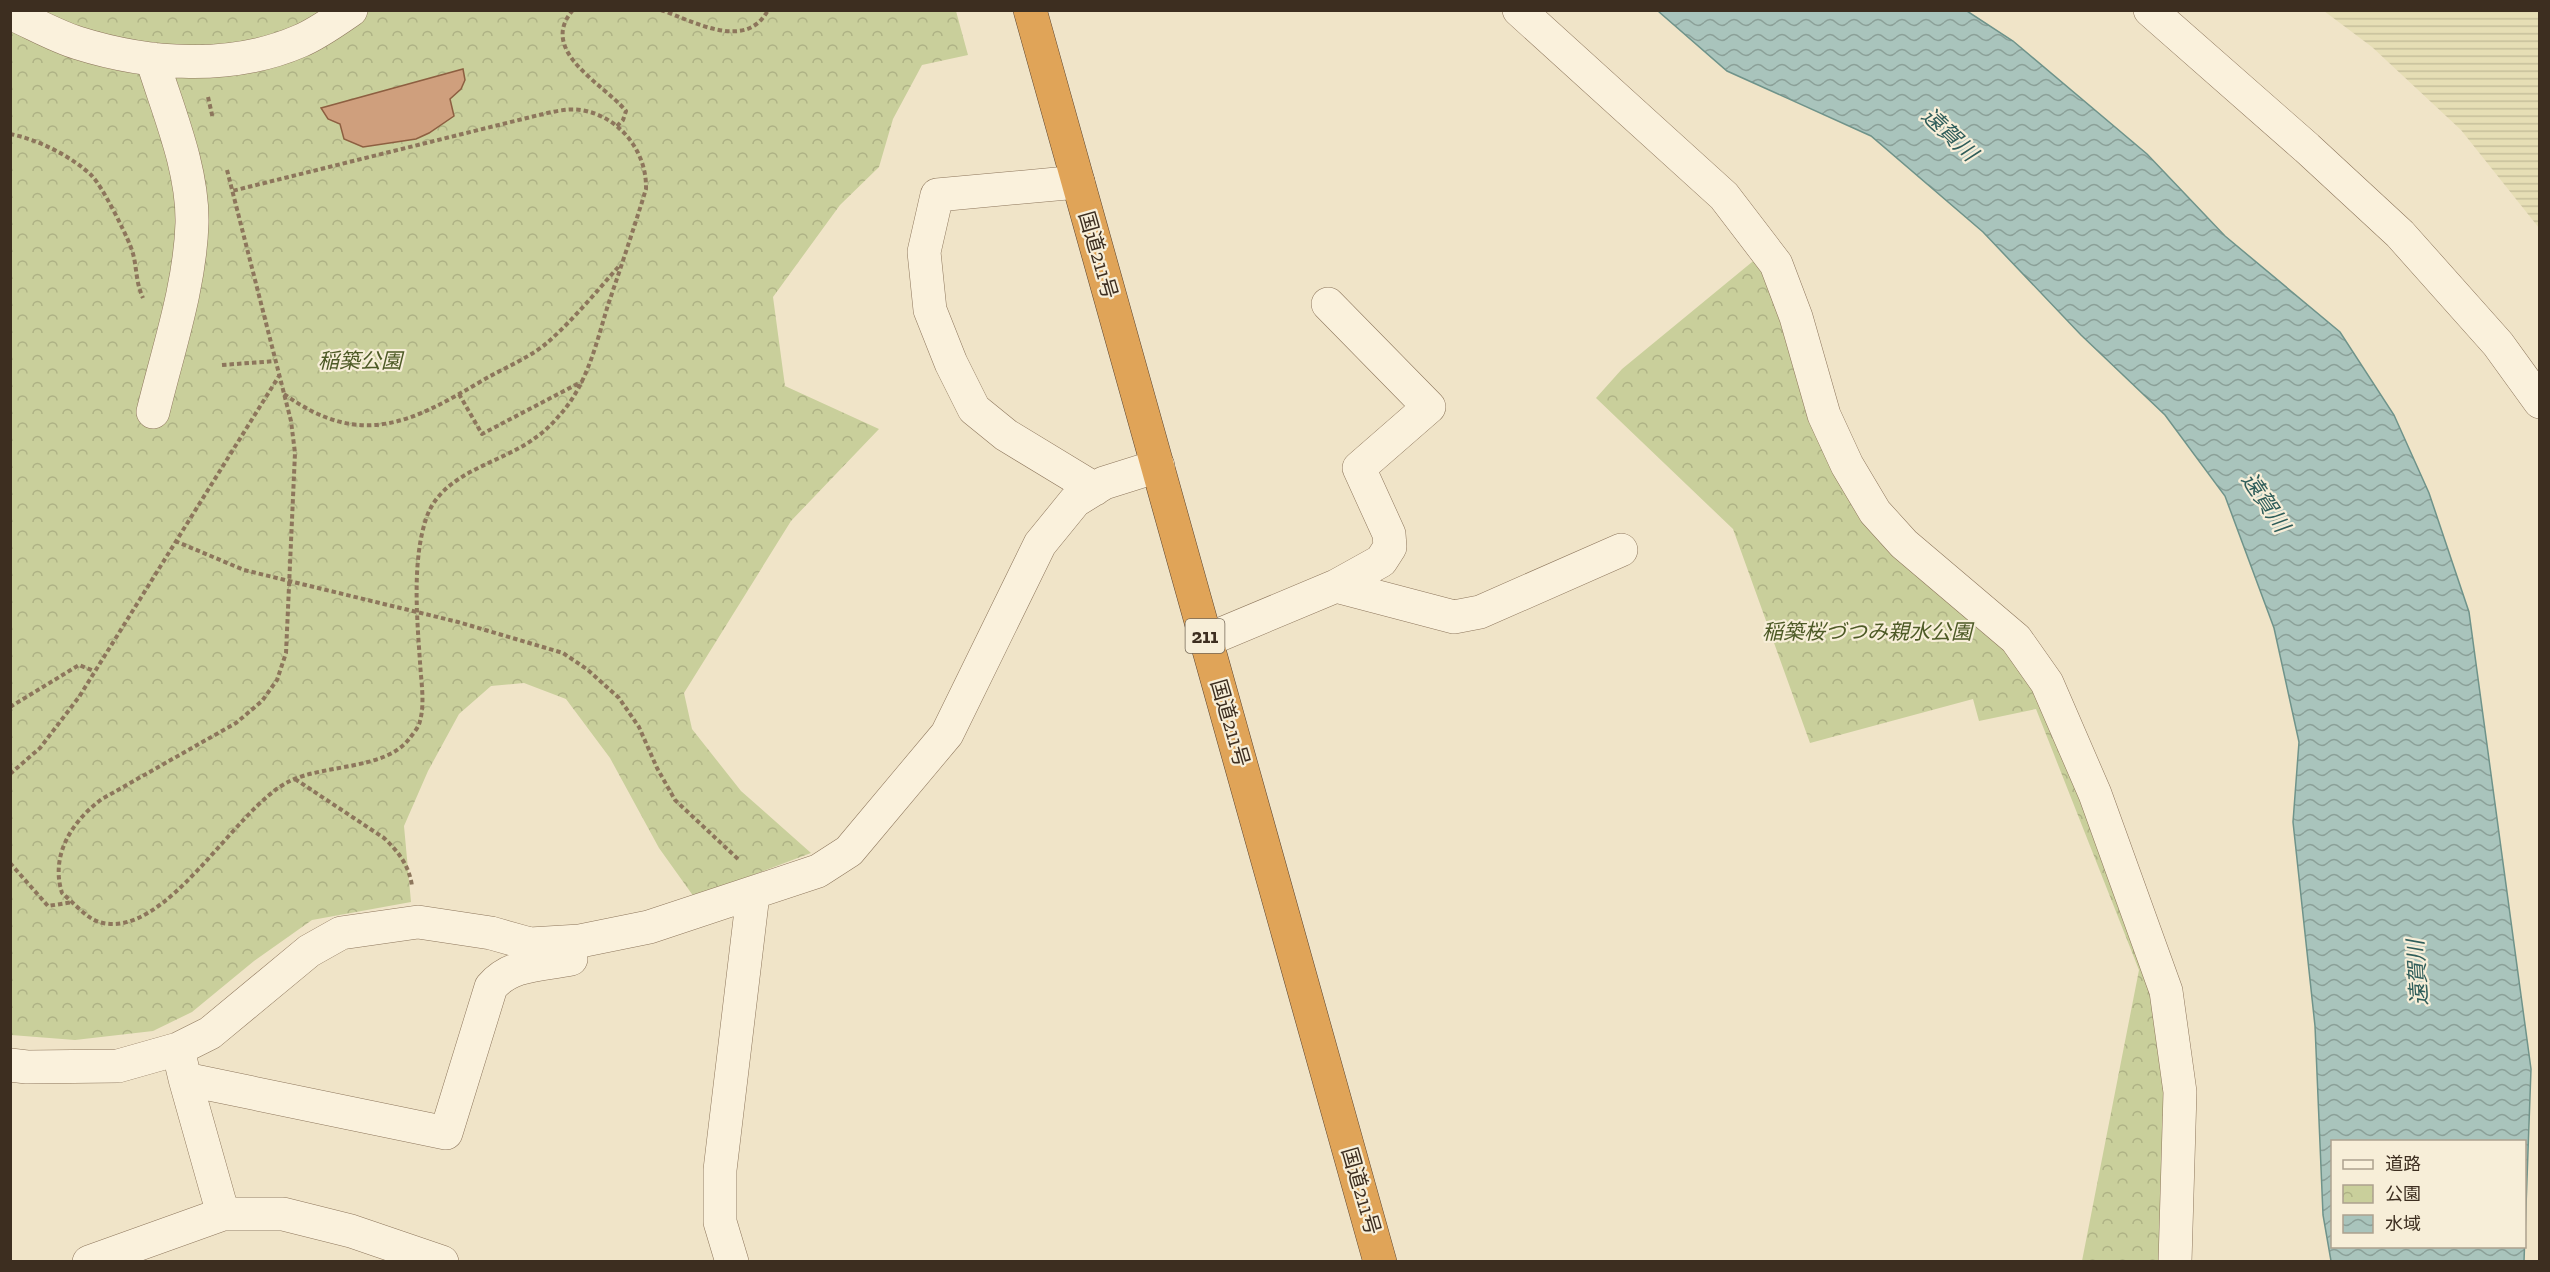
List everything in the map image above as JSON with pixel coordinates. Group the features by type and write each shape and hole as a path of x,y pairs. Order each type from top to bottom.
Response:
{"highway":[{"name":"国道211号","path":"1030,10 1380,1262"}],"street":[{"path":"10,13 76,43 133,57 202,61 259,54 300,41 351,10"},
{"path":"1519,10 1724,196 1776,264 1796,317 1824,415 1847,465 1875,512 1904,544 2016,639 2047,683 2095,794 2166,991 2180,1092 2175,1262"},
{"path":"2150,10 2307,148 2400,234 2498,344 2540,402"},
{"path":"152,58 187,177 192,222 186,281 153,412"},
{"path":"1078,182 937,195 924,252 930,310 951,363 974,409 1006,435 1095,489"},
{"path":"1207,640 1336,586 1381,561 1390,548 1389,534 1359,468 1429,407 1328,304"},
{"path":"182,1064 210,1033 309,951 341,933 418,922 491,933 530,944 580,941 649,927 818,871 849,851 947,734 1040,544 1076,501 1104,483 1158,466"},
{"path":"1336,586 1454,617 1480,612 1621,550"},
{"path":"732,1262 720,1222 720,1170 761,891"},
{"path":"10,1065 27,1067 182,1064 446,1133 491,987 502,974 594,952 649,927"},
{"path":"182,1064 223,1214"},
{"path":"89,1262 223,1214 283,1214 351,1231 442,1262"}],"path":[{"path":"573,10 564,21 560,34 564,46 572,60 626,111 623,120 616,127"},
{"path":"661,10 730,34 753,27 768,10"},
{"path":"202,61 215,125"},
{"path":"226,169 291,421 295,453 286,653 277,680 262,701 236,723 87,810 62,849 57,866 62,893 96,922 109,924 140,918 165,902 268,796 294,779 378,759 394,752 407,742 420,723 422,705 417,612 421,540 426,516 440,495 457,479 535,439 560,416 584,380 646,189 647,170 639,151 616,127 598,114 578,109 539,114 232,191"},
{"path":"10,134 22,136 72,160 94,177 130,246 135,264 135,280 143,298 180,304"},
{"path":"284,393 302,406 331,418 357,425 383,426 429,411 547,344 622,264"},
{"path":"222,365 276,361"},
{"path":"10,774 40,748 79,697 279,376"},
{"path":"459,394 482,434 584,380"},
{"path":"175,541 244,570 290,579 417,612 563,653 588,670 619,698 639,727 675,800 761,891"},
{"path":"10,707 79,665 94,671"},
{"path":"294,779 345,810 396,850 410,872 418,922"},
{"path":"10,863 48,906 73,902"}],"shaded area":[{"path":"2324,11 2539,11 2539,228 2461,130 2372,47"}],"green space":[{"name":"稲築公園","path":"10,11 956,11 968,55 922,65 893,119 879,167 840,205 773,297 785,386 879,429 791,521 684,693 692,729 741,791 811,853 694,897 659,848 610,758 566,699 524,683 491,686 459,714 428,771 404,826 411,902 312,920 254,961 192,1012 153,1031 75,1040 11,1035"},
{"name":"稲築桜づつみ親水公園","path":"1763,253 1875,512 2016,639 2166,991 2176,1261 2082,1261 2139,970 2036,709 1979,721 1973,699 1810,743 1733,529 1596,398 1622,369"}],"water":[{"name":"遠賀川","path":"1658,11 1967,11 2013,41 2147,154 2225,236 2340,332 2394,415 2429,493 2469,612 2531,1069 2526,1206 2526,1140 2331,1140 2331,1248 2524,1248 2524,1261 2331,1261 2323,1215 2315,1026 2293,822 2299,742 2274,628 2225,496 2165,415 2081,335 1983,232 1871,136 1727,71"}],"building":[{"path":"463,69 465,80 461,89 450,99 454,116 416,139 363,147 344,139 340,124 328,119 321,108"}]}
